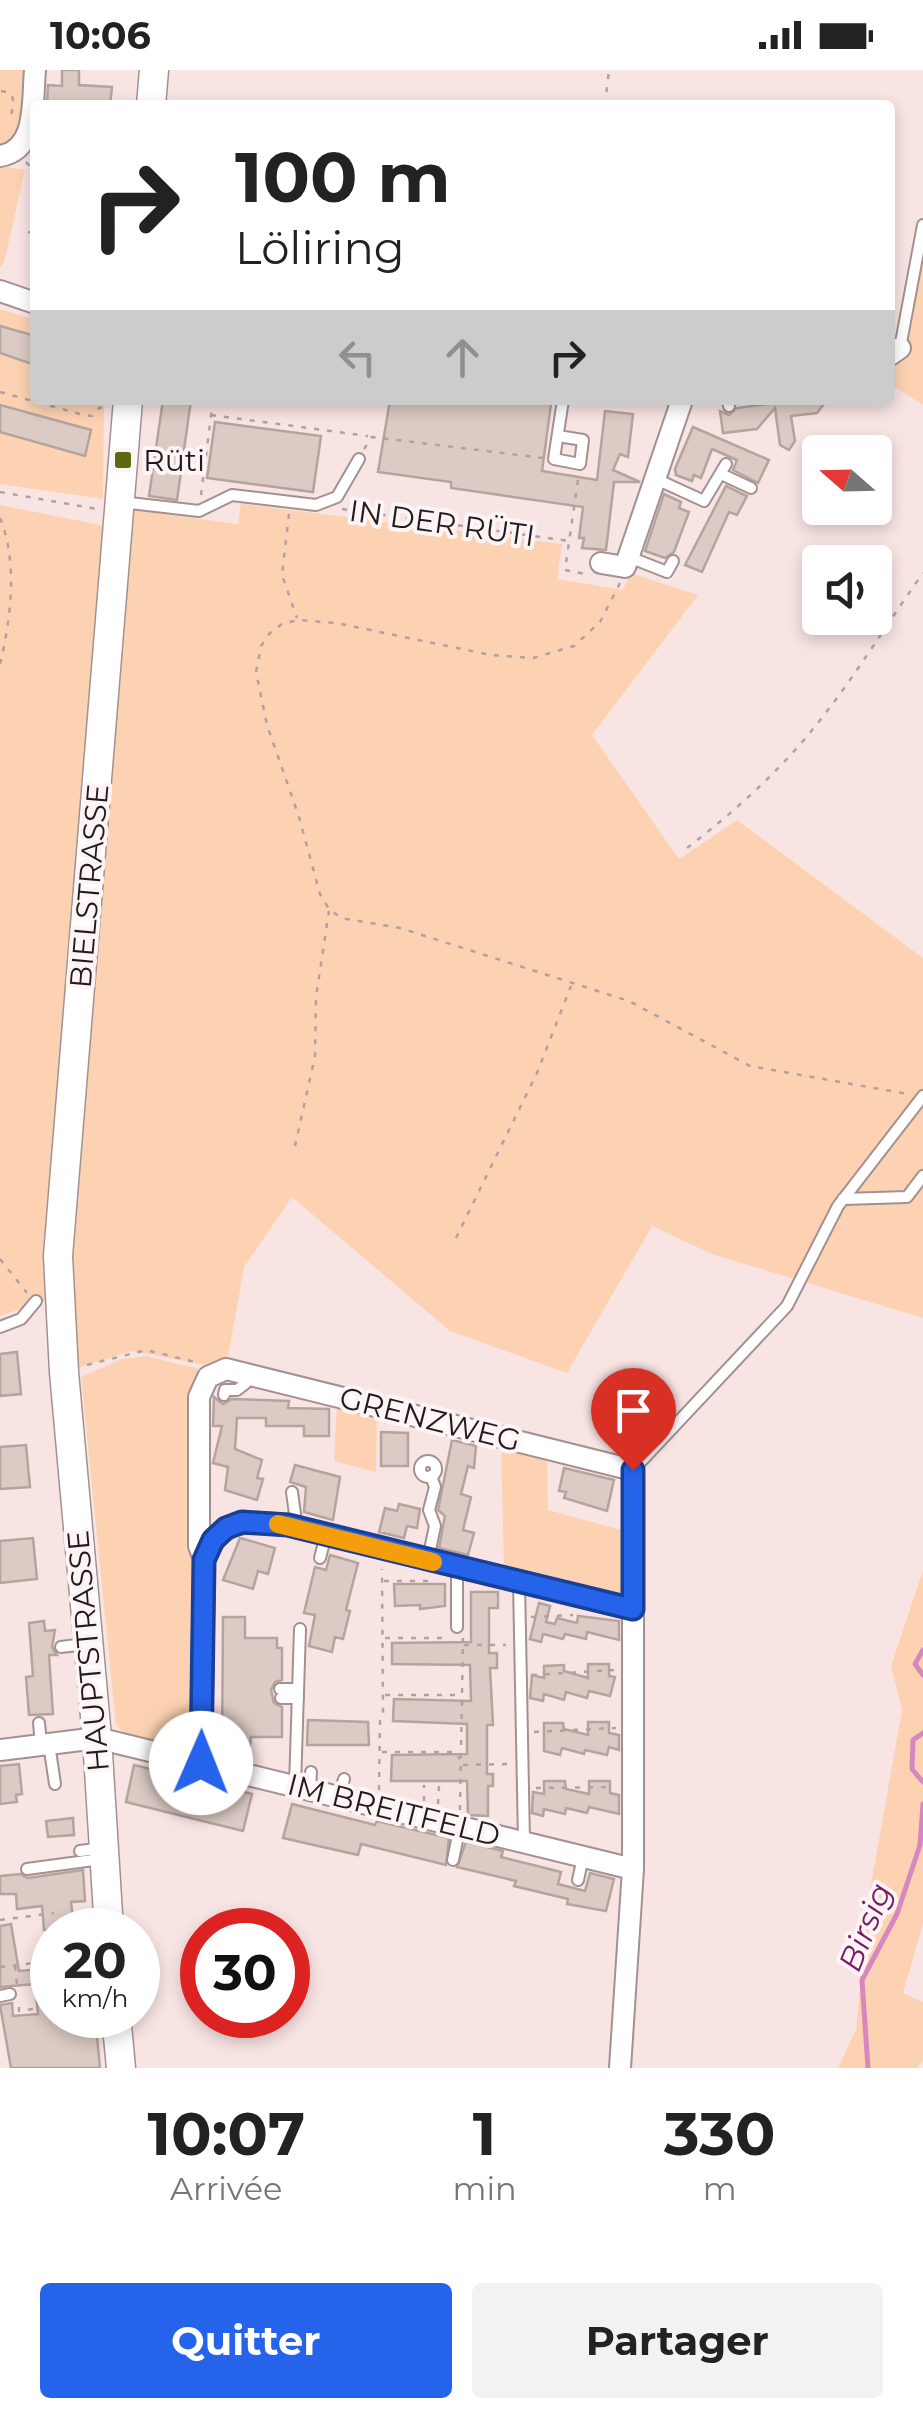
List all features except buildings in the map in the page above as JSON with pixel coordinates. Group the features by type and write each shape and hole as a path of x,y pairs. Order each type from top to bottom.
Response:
{"main road":[{"path":"151,100 154,70"},
{"name":"BIELSTRASSE","path":"64,1372 58,1256 128,405"},
{"name":"HAUPTSTRASSE","path":"64,1372 74,1646 97,1738 95,1853 105,1908"},
{"path":"118,2038 121,2068"}],"street":[{"path":"32,100 35,70"},
{"path":"0,156 18,150 28,137 30,118"},
{"path":"0,291 30,301"},
{"path":"601,563 626,562 680,405"},
{"path":"209,1569 199,1546 198,1396 208,1377 226,1369"},
{"name":"GRENZWEG","path":"226,1369 304,1394 633,1470"},
{"path":"620,2068 633,1869 633,1470"},
{"path":"201,1763 209,1716 209,1569 213,1540 226,1528 242,1522 288,1525 428,1560 457,1574 518,1582 633,1609"},
{"path":"0,1750 97,1738"},
{"name":"IM BREITFELD","path":"97,1738 201,1763 342,1788 379,1807 460,1826 527,1848 633,1869"}],"lane":[{"path":"895,352 923,225"},
{"path":"558,436 583,440 580,464 554,459 563,405"},
{"name":"IN DER RÜTI","path":"120,507 199,511 232,495 316,505 336,497 358,459"},
{"path":"656,480 704,500 723,469 751,488"},
{"path":"626,562 667,572 672,561"},
{"path":"633,1470 787,1306 843,1200 923,1096"},
{"path":"843,1200 907,1198 923,1176"},
{"path":"0,1326 21,1319 36,1301"},
{"path":"224,1395 225,1390 258,1381"},
{"path":"428,1560 436,1526 428,1510 435,1488 431,1476"},
{"path":"288,1525 295,1514 292,1492"},
{"path":"320,1558 326,1534"},
{"path":"457,1574 460,1625"},
{"path":"518,1582 527,1848"},
{"path":"300,1629 298,1694 305,1783"},
{"path":"281,1694 298,1694"},
{"path":"39,1723 54,1784"},
{"path":"454,1860 460,1826"},
{"path":"27,1868 95,1853"},
{"path":"578,1880 583,1857"}],"path":[{"path":"605,100 608,70"},
{"path":"0,392 30,400"},
{"path":"50,405 92,416 109,405"},
{"path":"199,511 212,405"},
{"path":"211,415 554,459"},
{"name":"IN DER RÜTI","path":"358,459 372,437"},
{"name":"IN DER RÜTI","path":"579,474 565,570 598,576 601,563"},
{"path":"0,492 120,507"},
{"path":"290,503 282,574 298,620"},
{"name":"IN DER RÜTI","path":"316,505 569,540"},
{"path":"0,518 10,553 8,630 0,664"},
{"path":"626,562 616,594 600,622 574,646 533,658 491,654 336,623 298,620 282,624 270,633 261,646 256,672 266,725 300,817 320,894 329,909 341,918 400,928 629,1001 750,1066 908,1094"},
{"path":"687,848 739,808 796,749 923,573"},
{"path":"295,1146 315,1056 316,997 329,909"},
{"path":"456,1238 537,1073 571,984"},
{"path":"64,1372 146,1350 226,1369"},
{"path":"379,1807 384,1695 382,1549"},
{"path":"382,1581 457,1574"},
{"path":"520,1618 590,1614 594,1600"},
{"path":"460,1625 460,1826"},
{"path":"383,1638 449,1638"},
{"path":"463,1644 520,1644"},
{"path":"521,1675 634,1670"},
{"path":"384,1695 456,1695 463,1703"},
{"path":"523,1732 634,1728"},
{"path":"380,1752 454,1752 461,1763"},
{"path":"461,1763 524,1764"},
{"path":"522,1788 633,1786"},
{"path":"0,1920 30,1916"},
{"path":"0,1968 30,1964"}],"shaded area":[{"path":"0,70 31,70 25,125 0,147"},
{"path":"0,166 25,170 0,267"},
{"path":"923,253 923,405 895,387 895,360 905,355"},
{"path":"0,309 30,318 30,405 104,405 103,499 0,484"},
{"path":"241,504 562,544 557,579 623,590 630,573 698,595 592,735 679,859 737,820 923,958 923,1318 712,1254 652,1226 567,1373 450,1331 292,1197 244,1267 226,1369 132,1351 64,1372 59,1296 0,1316 0,505 131,531 133,510 238,524"},
{"path":"146,1356 199,1369 191,1389 195,1739 184,1749 128,1736 116,1725 81,1377 122,1359"},
{"path":"337,1402 377,1412 376,1472 334,1461"},
{"path":"501,1445 547,1454 548,1510 625,1531 624,1596 504,1569"},
{"path":"923,1570 923,1923 903,1993 923,2002 923,2060 917,2068 838,2068 856,2030 867,1907 902,1710 891,1666"}],"waterway":[{"name":"Birsig","path":"923,1650 915,1664 923,1675"},
{"name":"Birsig","path":"923,1733 913,1740 912,1769 923,1782"},
{"name":"Birsig","path":"868,2068 862,1980 897,1914 920,1845 923,1804"}],"slow traffic":[{"path":"278,1524 433,1562"}],"place":[{"name":"Rüti","path":"123,460"}],"route":[{"path":"201,1763 202,1574 213,1540 226,1528 242,1522 288,1525 633,1609 633,1470"}]}
